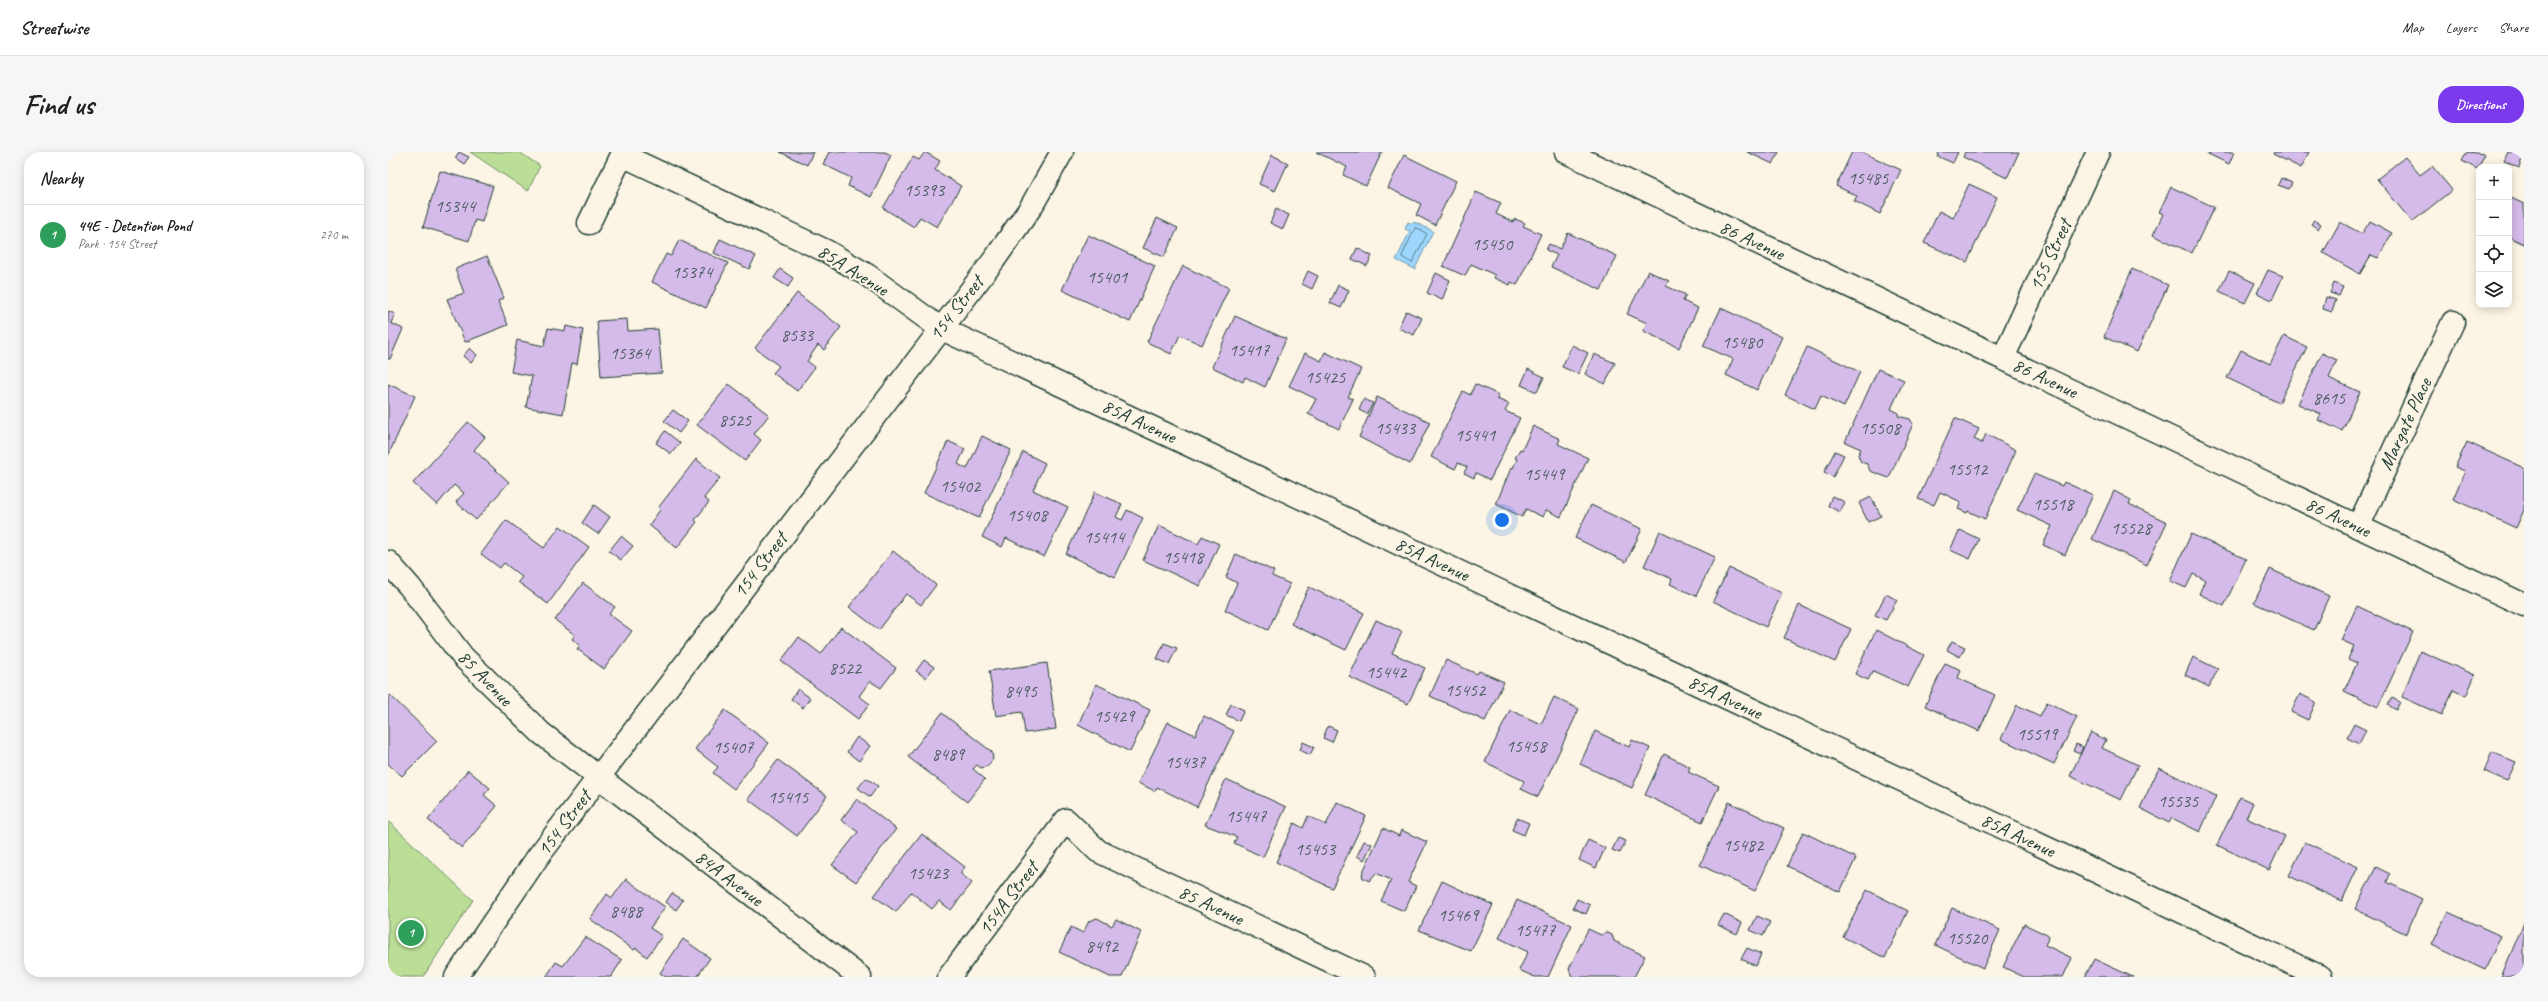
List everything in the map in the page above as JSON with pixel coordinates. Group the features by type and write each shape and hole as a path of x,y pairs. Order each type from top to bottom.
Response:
{"street":[{"name":"154 Street","path":"456,977 504,904 598,778 940,328 998,254 1031,207 1062,152"},
{"name":"86 Avenue","path":"1566,152 2524,605"},
{"name":"155 Street","path":"2003,358 2098,152"},
{"name":"85A Avenue","path":"589,223 622,155 826,251 867,275 940,328 2321,977"},
{"name":"Margate Place","path":"2358,527 2453,322"},
{"name":"85 Avenue","path":"388,562 410,587 463,657 482,678 541,733 598,778"},
{"name":"84A Avenue","path":"598,778 860,977"},
{"name":"85 Avenue","path":"1066,820 1098,852 1364,977"},
{"name":"154A Street","path":"949,977 1066,820"}],"green space":[{"path":"470,152 519,152 540,166 528,191"},
{"path":"388,821 473,900 423,977 388,977"}],"water":[{"path":"1408,222 1413,224 1414,222 1433,231 1415,269 1396,260 1410,231 1405,229"}],"building":[{"path":"459,152 469,157 464,164 455,158"},
{"path":"780,152 813,152 807,165"},
{"path":"829,152 885,152 891,155 871,197 848,186 851,178 823,164"},
{"path":"925,152 940,161 935,170 961,186 937,227 920,217 914,227 883,208 913,157 919,160"},
{"path":"1316,152 1382,152 1366,186 1343,175 1347,167"},
{"path":"1747,152 1779,152 1773,164"},
{"path":"1852,152 1862,152 1901,170 1880,214 1854,201 1857,196 1836,186"},
{"path":"1939,152 1958,152 1953,163 1937,156"},
{"path":"1965,152 2019,152 2007,178 1963,157"},
{"path":"2204,152 2234,152 2229,164"},
{"path":"2274,152 2309,152 2301,168 2273,154"},
{"path":"2467,152 2485,154 2480,164 2476,164 2476,168 2462,161"},
{"path":"2508,152 2524,153 2519,168 2504,161"},
{"path":"1272,155 1288,163 1275,191 1259,184"},
{"path":"1404,155 1456,181 1435,225 1416,215 1421,204 1388,188"},
{"path":"2405,157 2420,175 2432,166 2452,190 2412,222 2377,179"},
{"path":"440,171 493,186 482,222 475,220 469,241 423,227"},
{"path":"2281,178 2292,183 2289,189 2278,185"},
{"path":"1969,184 1997,197 1967,262 1924,243 1939,211 1953,218"},
{"path":"2171,187 2214,207 2192,253 2153,235 2163,214 2159,212"},
{"path":"1476,192 1501,203 1496,214 1513,222 1515,219 1525,223 1523,226 1541,234 1517,285 1511,282 1510,285 1494,278 1495,275 1471,264 1465,276 1443,266"},
{"path":"2512,198 2524,204 2524,244 2512,238"},
{"path":"1276,209 1289,215 1283,229 1270,223"},
{"path":"1157,218 1178,228 1164,257 1143,248"},
{"path":"2314,220 2321,224 2318,229 2311,224"},
{"path":"2370,221 2392,233 2378,258 2371,255 2360,274 2323,253 2340,222 2362,234"},
{"path":"1568,233 1617,256 1601,290 1551,267 1557,255 1546,250 1549,244 1560,249"},
{"path":"1088,235 1155,266 1130,322 1062,290"},
{"path":"720,239 756,256 749,269 714,253"},
{"path":"679,240 728,263 706,308 652,282 666,254 671,256"},
{"path":"1357,248 1372,256 1367,266 1352,259"},
{"path":"487,256 504,298 498,301 508,325 465,342 447,299 464,293 455,269"},
{"path":"1183,266 1229,288 1202,345 1180,335 1171,354 1147,342"},
{"path":"780,269 793,278 788,287 774,278"},
{"path":"2132,269 2168,285 2137,352 2104,337"},
{"path":"2268,270 2283,276 2272,300 2257,293"},
{"path":"1308,271 1318,276 1312,289 1302,284"},
{"path":"1648,271 1669,281 1666,286 1686,295 1683,301 1698,308 1679,348 1643,331 1647,323 1627,314"},
{"path":"2229,271 2255,283 2245,303 2219,291"},
{"path":"1436,273 1450,280 1442,300 1427,293"},
{"path":"2334,283 2343,287 2339,296 2330,293"},
{"path":"1338,285 1349,290 1341,308 1330,303"},
{"path":"797,293 841,327 824,350 818,345 807,361 815,367 797,391 773,373 779,366 755,348"},
{"path":"2326,297 2336,300 2332,312 2323,309"},
{"path":"1721,308 1782,337 1757,390 1726,375 1733,359 1703,346"},
{"path":"388,311 395,314 391,323 403,329 390,359 388,359"},
{"path":"1406,311 1422,318 1414,335 1398,328"},
{"path":"1235,316 1286,339 1265,387 1245,377 1243,382 1212,367"},
{"path":"627,319 628,331 658,329 662,373 601,377 597,321"},
{"path":"566,326 583,330 577,364 572,363 563,414 526,407 532,376 511,372 517,340 544,346 548,328 565,331"},
{"path":"2284,336 2307,347 2279,403 2227,378 2241,350 2270,364"},
{"path":"1572,345 1588,353 1578,374 1562,367"},
{"path":"1807,347 1860,372 1844,407 1821,396 1815,409 1785,395"},
{"path":"470,348 477,355 471,363 463,356"},
{"path":"1325,352 1361,369 1348,397 1353,399 1339,429 1308,414 1316,399 1289,386 1305,353 1321,361"},
{"path":"2322,353 2337,360 2329,378 2360,392 2342,431 2318,420 2321,414 2298,404"},
{"path":"1594,354 1615,363 1605,384 1585,374"},
{"path":"1528,369 1544,377 1537,392 1521,385"},
{"path":"1878,369 1904,380 1891,409 1899,413 1898,416 1910,419 1913,424 1889,478 1870,471 1867,464 1861,462 1858,455 1861,449 1845,442"},
{"path":"388,384 415,396 388,456"},
{"path":"729,384 769,415 754,434 761,440 745,461 697,425"},
{"path":"1475,384 1499,395 1497,399 1509,404 1505,411 1520,418 1490,480 1476,473 1474,478 1464,473 1467,467 1458,463 1455,469 1431,457 1463,391 1470,395"},
{"path":"1377,397 1430,422 1410,464 1359,437"},
{"path":"1364,399 1373,403 1367,414 1359,410"},
{"path":"673,410 688,421 679,433 664,421"},
{"path":"1955,418 1979,429 1974,439 1982,443 1986,434 2016,450 1985,519 1968,511 1967,513 1958,509 1961,502 1940,492 1934,505 1918,499"},
{"path":"468,422 485,437 474,450 509,482 476,520 456,502 464,493 454,485 437,505 413,483"},
{"path":"1533,426 1560,439 1558,444 1588,458 1561,517 1546,510 1543,517 1526,509 1522,517 1496,504 1511,468 1513,468 1517,459 1515,458 1520,449 1522,450"},
{"path":"665,431 680,443 671,454 656,443"},
{"path":"982,436 1011,450 979,518 924,493 948,441 965,449 958,464 967,469"},
{"path":"2467,442 2524,468 2524,510 2516,528 2453,499 2465,471 2455,467"},
{"path":"1835,451 1844,455 1833,477 1824,472"},
{"path":"1023,452 1045,463 1033,490 1068,507 1044,557 1006,538 1002,547 982,537"},
{"path":"696,459 720,478 704,498 709,502 695,520 697,522 677,548 649,525 660,510 658,508"},
{"path":"2034,474 2062,486 2064,482 2093,495 2065,555 2043,545 2052,526 2017,510"},
{"path":"2114,491 2131,500 2129,504 2167,522 2147,565 2092,539"},
{"path":"1095,492 1122,504 1116,517 1122,520 1127,510 1143,518 1115,577 1066,554"},
{"path":"1832,496 1845,502 1840,512 1828,506"},
{"path":"1871,497 1881,516 1868,522 1859,503"},
{"path":"594,505 610,517 598,534 582,523"},
{"path":"1591,505 1642,529 1626,562 1575,538"},
{"path":"506,520 544,548 560,526 589,547 548,604 518,582 522,577 504,563 500,568 481,554"},
{"path":"1159,525 1198,544 1202,536 1219,544 1200,586 1143,560"},
{"path":"1960,530 1979,539 1970,559 1950,550"},
{"path":"1660,531 1715,557 1696,596 1670,584 1672,579 1644,566"},
{"path":"2191,534 2246,559 2224,606 2199,594 2205,580 2193,574 2186,588 2170,581"},
{"path":"621,536 633,546 621,560 609,551"},
{"path":"893,551 936,585 921,605 906,594 879,630 849,607"},
{"path":"1236,554 1274,571 1272,576 1290,584 1268,630 1225,610 1237,583 1226,577"},
{"path":"1729,568 1782,593 1766,627 1713,601"},
{"path":"2270,569 2329,596 2314,630 2254,603"},
{"path":"583,583 615,607 609,614 632,631 604,669 577,649 580,645 572,639 575,635 555,620"},
{"path":"1309,587 1364,613 1346,650 1291,624"},
{"path":"1886,594 1897,600 1886,620 1875,615"},
{"path":"1799,605 1851,629 1835,662 1784,638"},
{"path":"2357,606 2413,632 2378,707 2344,691 2357,663 2348,659 2354,646 2341,640"},
{"path":"1376,620 1402,632 1392,653 1425,668 1408,704 1349,677"},
{"path":"841,627 896,668 881,688 870,681 859,696 870,704 858,719 781,661 799,637 821,654"},
{"path":"1876,630 1924,655 1908,687 1873,671 1868,680 1855,674"},
{"path":"1952,641 1965,647 1960,657 1947,650"},
{"path":"1164,643 1177,648 1169,664 1157,659"},
{"path":"2420,651 2475,675 2466,696 2453,690 2442,715 2402,697"},
{"path":"2193,657 2218,669 2209,687 2185,675"},
{"path":"924,660 934,667 926,678 916,671"},
{"path":"1446,660 1477,674 1479,671 1504,682 1485,721 1430,696"},
{"path":"1047,663 1056,729 1025,733 1022,712 996,716 989,671"},
{"path":"1945,663 1961,670 1958,678 1995,695 1979,731 1925,706"},
{"path":"1096,684 1150,710 1130,752 1078,725"},
{"path":"798,689 810,698 803,708 791,699"},
{"path":"2300,694 2316,702 2308,720 2291,712"},
{"path":"390,695 437,741 402,776 388,764 388,697"},
{"path":"1554,697 1579,709 1538,797 1521,789 1524,781 1485,762 1510,710 1541,724"},
{"path":"2392,698 2400,702 2396,710 2388,705"},
{"path":"2047,702 2077,717 2054,764 2001,739 2017,705 2040,716"},
{"path":"1231,704 1244,710 1239,721 1226,715"},
{"path":"725,710 769,743 734,789 713,773 718,767 695,749"},
{"path":"942,713 992,752 993,759 988,766 981,768 977,765 973,769 985,779 967,802 908,757"},
{"path":"1204,716 1234,731 1197,807 1157,787 1155,791 1138,783 1168,722 1195,735"},
{"path":"2354,724 2366,730 2359,744 2347,738"},
{"path":"1328,726 1337,730 1332,742 1323,738"},
{"path":"1595,731 1629,747 1632,740 1650,748 1632,788 1580,764"},
{"path":"2091,732 2106,740 2102,748 2138,765 2121,800 2070,776"},
{"path":"857,737 870,746 859,761 847,752"},
{"path":"1303,742 1314,747 1310,755 1300,750"},
{"path":"2076,744 2083,747 2080,754 2073,751"},
{"path":"2492,752 2516,762 2507,781 2484,771"},
{"path":"1664,754 1690,767 1688,772 1719,786 1702,822 1645,795"},
{"path":"778,760 827,796 797,836 748,799"},
{"path":"2159,768 2216,796 2200,832 2172,818 2169,823 2140,808"},
{"path":"468,770 490,788 484,795 497,806 462,848 428,820"},
{"path":"866,778 878,786 870,797 858,788"},
{"path":"1226,779 1286,807 1263,857 1234,843 1237,837 1205,825"},
{"path":"2240,797 2253,803 2246,818 2285,836 2269,870 2217,845"},
{"path":"857,799 896,829 856,882 832,865 858,832 841,820"},
{"path":"1337,802 1366,816 1332,888 1276,862 1294,823 1303,828 1308,816 1326,825"},
{"path":"1729,802 1784,828 1755,891 1700,865"},
{"path":"1517,818 1529,823 1524,835 1512,830"},
{"path":"1383,828 1399,836 1401,830 1427,842 1408,882 1416,886 1404,911 1381,901 1391,880 1376,873 1369,881 1363,878 1362,874"},
{"path":"1803,832 1856,858 1840,892 1787,866"},
{"path":"922,834 965,867 960,873 972,883 951,910 939,901 932,909 911,892 896,912 874,896"},
{"path":"1618,838 1626,841 1620,853 1612,850"},
{"path":"1588,840 1605,848 1596,868 1579,860"},
{"path":"1364,841 1372,844 1364,860 1357,856"},
{"path":"2305,842 2358,867 2342,901 2289,876"},
{"path":"2376,867 2390,874 2387,882 2422,899 2406,934 2355,909"},
{"path":"626,879 665,907 650,928 662,936 647,957 636,948 634,950 590,919 607,894 612,898"},
{"path":"1442,881 1493,905 1471,951 1419,930"},
{"path":"1867,890 1908,911 1885,958 1843,937"},
{"path":"672,893 683,900 676,910 666,902"},
{"path":"1577,899 1590,905 1586,914 1573,908"},
{"path":"1517,900 1572,925 1548,977 1535,977 1519,970 1528,952 1499,938"},
{"path":"1952,908 2000,930 1983,968 1935,945"},
{"path":"2448,912 2501,936 2485,970 2432,945"},
{"path":"1724,914 1742,923 1737,934 1718,925"},
{"path":"1757,916 1770,922 1763,936 1750,930"},
{"path":"1097,918 1112,926 1116,919 1141,932 1122,977 1110,977 1059,952 1071,927 1083,933 1089,921"},
{"path":"2524,922 2524,977 2501,977"},
{"path":"2024,924 2049,936 2045,945 2072,958 2063,977 2024,977 2003,967"},
{"path":"1588,929 1601,935 1606,932 1612,935 1614,941 1645,956 1634,977 1572,977 1569,969"},
{"path":"585,937 622,960 611,977 546,977 556,962 563,966"},
{"path":"683,939 710,958 697,977 666,977 660,973"},
{"path":"1747,948 1761,954 1756,966 1741,959"},
{"path":"2094,959 2133,977 2085,977"}],"place":[{"name":"44E - Detention Pond","path":"411,933"}]}
